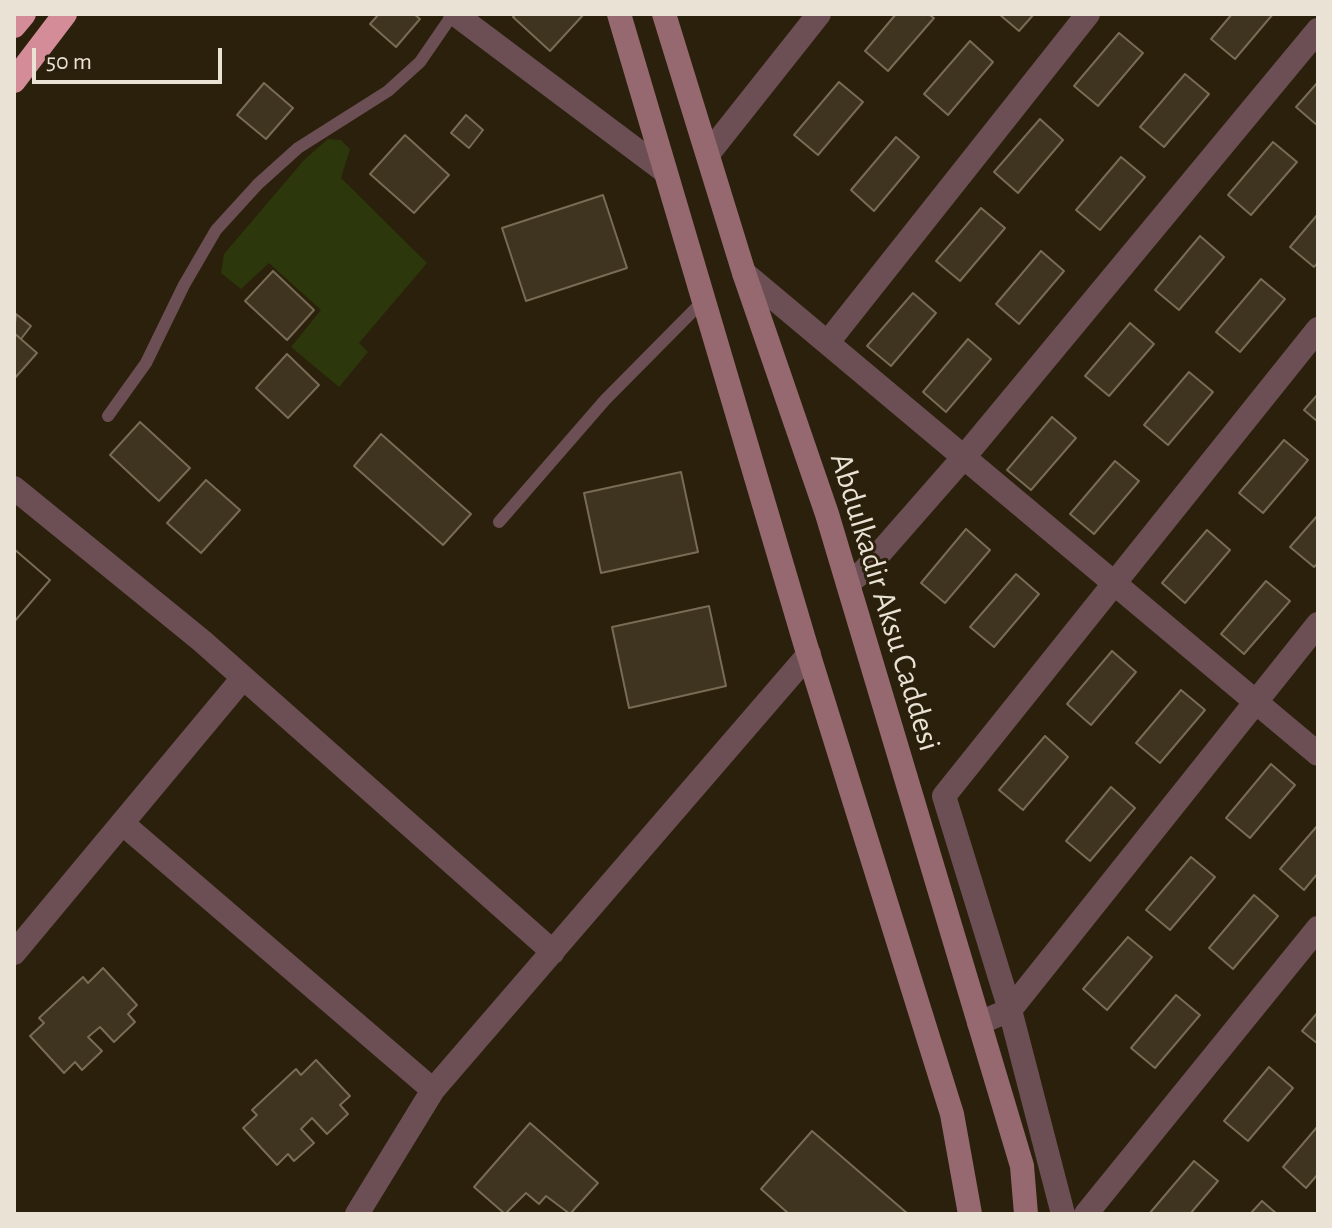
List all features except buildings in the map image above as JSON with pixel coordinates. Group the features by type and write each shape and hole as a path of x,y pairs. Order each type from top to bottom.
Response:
{"highway":[{"path":"14,26 24,14"},
{"path":"14,81 65,14"}],"main road":[{"path":"619,14 809,654 952,1114 970,1214"},
{"name":"Abdulkadir Aksu Caddesi","path":"664,14 744,273 848,583 1022,1166 1026,1214"}],"street":[{"path":"454,14 663,170"},
{"path":"708,154 819,14"},
{"path":"828,342 1088,14"},
{"path":"848,583 865,570 964,457 1318,30"},
{"path":"744,273 1318,754"},
{"path":"1063,1214 1010,1010 944,796 1318,329"},
{"path":"14,488 243,678 553,952"},
{"path":"979,1023 1010,1010 1318,624"},
{"path":"357,1214 433,1090 809,654"},
{"path":"14,953 243,678"},
{"path":"122,823 433,1090"},
{"path":"1086,1214 1318,928"}],"lane":[{"path":"108,416 146,363 184,285 216,230 258,184 298,148 388,91 410,71 454,14"},
{"path":"499,522 605,400 703,301"}],"green space":[{"path":"328,139 341,140 350,149 341,178 427,263 359,343 368,352 339,387 291,347 321,310 269,263 241,289 221,273 224,254 304,160"}]}
